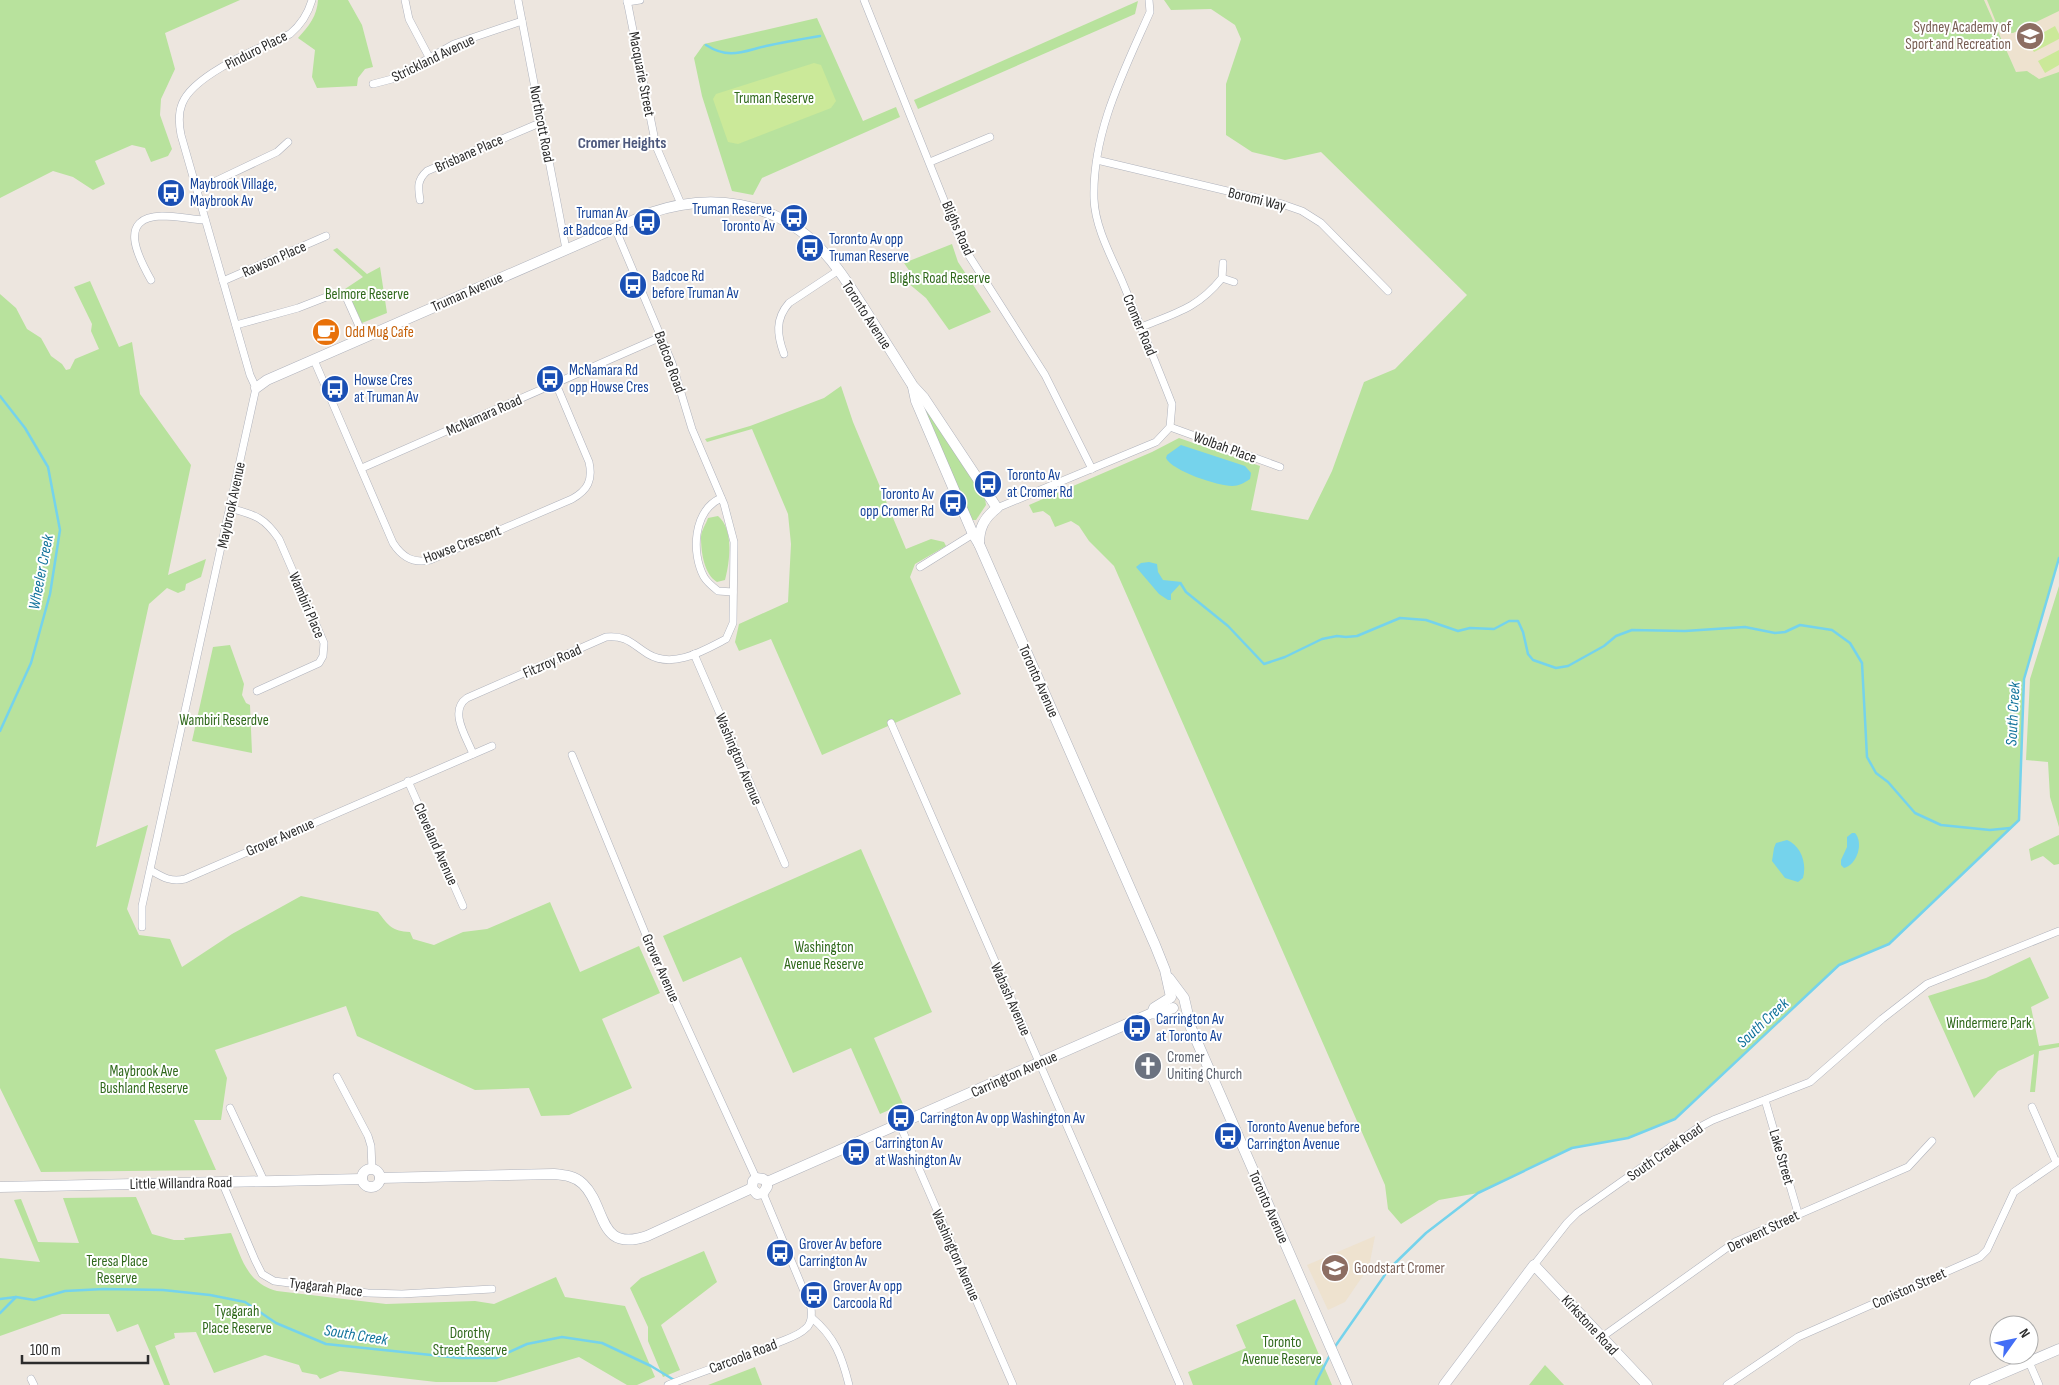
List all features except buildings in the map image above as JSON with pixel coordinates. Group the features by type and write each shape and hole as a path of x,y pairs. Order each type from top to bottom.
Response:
{"street":[{"name":"Pinduro Place","path":"197,190 179,124 182,102 209,75 232,61 290,34 304,20 312,0"},
{"path":"404,0 410,19 429,57"},
{"name":"Northcott Road","path":"518,0 566,249"},
{"path":"627,1 640,0"},
{"name":"Blighs Road","path":"864,0 968,254 1045,375 1092,469"},
{"name":"Cromer Road","path":"1149,0 1150,12 1107,115 1097,160 1094,200 1100,224 1172,404 1170,427"},
{"name":"Macquarie Street","path":"627,1 656,146 681,204"},
{"name":"Strickland Avenue","path":"373,84 392,79 454,44 522,21"},
{"name":"Brisbane Place","path":"420,200 418,184 421,176 427,171 542,122"},
{"path":"930,162 990,137"},
{"path":"256,388 250,375 197,190 277,152 288,142"},
{"name":"Boromi Way","path":"1097,160 1282,204 1302,211 1321,223 1388,291"},
{"name":"Toronto Avenue","path":"681,204 726,201 750,206 769,213 811,239 839,270 913,386 924,398 997,508"},
{"name":"Truman Avenue","path":"256,388 267,380 566,249 650,213 681,204"},
{"path":"151,280 141,263 135,245 135,232 139,224 145,219 161,216 205,220"},
{"name":"Badcoe Road","path":"615,228 662,337 681,387 692,429 722,498 734,542 732,623 726,639"},
{"name":"Rawson Place","path":"223,281 326,236"},
{"path":"1141,327 1197,303 1209,294 1222,278 1223,263"},
{"path":"784,354 778,337 778,322 783,310 789,303 839,270"},
{"path":"1222,278 1234,282"},
{"path":"236,326 298,308 339,292 347,299 364,337"},
{"name":"McNamara Road","path":"362,468 662,337"},
{"name":"Howse Crescent","path":"314,360 398,550 408,558 418,562 430,560 572,499 585,490 590,482 589,462 556,384"},
{"name":"Toronto Avenue","path":"913,386 916,401 973,534 1152,937 1176,1002 1191,1028 1347,1385"},
{"name":"Maybrook Avenue","path":"142,927 142,906 152,871 256,388"},
{"path":"979,544 980,528 987,516 997,508 1156,442 1170,427"},
{"name":"Wolbah Place","path":"1170,427 1280,467"},
{"path":"722,498 716,501 707,511 698,528 696,552 704,578 718,591 733,592"},
{"name":"Wambiri Place","path":"230,508 264,520 272,529 279,539 324,642 323,656 319,663 257,691"},
{"path":"920,567 973,534"},
{"name":"Fitzroy Road","path":"473,754 458,714 460,704 467,698 606,637 625,638 658,658 681,659 726,639"},
{"name":"Washington Avenue","path":"694,654 784,864"},
{"name":"Wabash Avenue","path":"891,723 1180,1385"},
{"name":"Grover Avenue","path":"152,871 164,879 175,881 185,879 492,746"},
{"name":"Grover Avenue","path":"572,756 655,957 756,1178"},
{"name":"Cleveland Avenue","path":"408,782 463,906"},
{"name":"South Creek Road","path":"1444,1385 1534,1265 1577,1213 1696,1128 1810,1082 1882,1019 1927,984 2059,931"},
{"name":"Carrington Avenue","path":"767,1182 1152,1013 1154,1008 1176,1002"},
{"path":"337,1077 368,1136 371,1146 372,1168"},
{"name":"Lake Street","path":"1765,1100 1798,1213"},
{"path":"2032,1107 2058,1161"},
{"path":"230,1108 264,1182"},
{"name":"Washington Avenue","path":"900,1125 1013,1385"},
{"name":"Derwent Street","path":"1602,1337 1735,1242 1798,1213 1908,1167 1932,1140"},
{"name":"Coniston Street","path":"1727,1385 1798,1337 1980,1257 1987,1250 2014,1192 2058,1161"},
{"path":"372,1168 377,1170 380,1178 378,1184 371,1187 365,1184 362,1178 366,1170 372,1168"},
{"path":"380,1178 568,1175 576,1179 590,1192 605,1226 613,1235 635,1240 752,1188"},
{"name":"Little Willandra Road","path":"0,1187 264,1182 362,1178"},
{"path":"756,1178 767,1182 767,1187 763,1193 755,1193 752,1188 753,1181 756,1178"},
{"name":"Tyagarah Place","path":"222,1182 262,1274 274,1281 368,1293 402,1294 492,1289"},
{"path":"763,1193 811,1308 812,1318 832,1337 845,1368 849,1385"},
{"name":"Kirkstone Road","path":"1534,1265 1647,1385"},
{"name":"Carcoola Road","path":"668,1385 741,1359 798,1334 807,1328 812,1318"},
{"path":"2039,1358 2059,1349"},
{"path":"1975,1385 2022,1365"},
{"path":"2030,1365 2039,1385"}],"shaded area":[{"name":"Sydney Academy of Sport and Recreation","path":"1984,0 2059,0 2059,77 2033,87 2016,72"},
{"path":"1375,1236 1369,1267 1345,1302 1328,1310 1307,1265"}],"green space":[{"path":"0,0 240,0 165,33 175,69 161,99 160,115 172,149 168,156 151,162 145,148 132,145 95,161 105,184 93,190 73,177 53,171 0,198"},
{"path":"318,0 348,0 362,25 373,67 365,69 358,78 357,86 317,88 312,77 315,50 298,38 312,21"},
{"path":"1164,0 1984,0 2016,72 2027,71 2039,79 2059,72 2059,558 2024,679 2019,820 1889,944 1839,965 1675,1119 1628,1138 1572,1148 1478,1193 1439,1200 1401,1224 1388,1209 1385,1185 1114,566 1089,541 1079,526 1071,521 1055,527 1050,516 1043,511 1033,513 1029,505 1152,452 1179,438 1260,466 1251,510 1308,520 1332,471 1364,382 1395,369 1467,295 1321,152 1285,160 1252,152 1226,135 1226,84 1241,39 1235,25 1211,9 1171,10"},
{"path":"1987,0 2059,0 2059,11 2013,33 2000,32"},
{"path":"1138,1 1135,14 918,109 914,100"},
{"name":"Truman Reserve","path":"817,18 863,121 896,107 900,117 762,178 753,195 732,191 702,96 694,58 704,44"},
{"path":"2055,26 2059,39 2034,52 2028,41"},
{"path":"2059,50 2059,65 2045,73 2038,61"},
{"path":"814,63 821,65 836,101 831,108 738,144 728,142 713,99 716,94"},
{"name":"Blighs Road Reserve","path":"952,244 958,262 991,312 949,330 926,298 908,283 915,279 904,263"},
{"name":"Belmore Reserve","path":"337,248 367,274 380,267 387,313 362,323 350,297 342,291 363,277 333,250"},
{"name":"Maybrook Ave Bushland Reserve","path":"90,281 119,347 132,342 140,394 191,465 168,575 206,559 201,577 186,584 185,590 178,593 167,588 149,604 96,847 148,825 127,909 139,935 170,939 182,967 232,934 301,896 378,912 391,927 410,932 413,939 434,945 463,932 487,929 550,902 580,972 639,946 660,993 602,1019 632,1088 569,1115 541,1116 529,1088 475,1090 357,1036 346,1006 215,1050 227,1078 221,1120 194,1120 216,1170 41,1172 0,1088 0,294 16,308 27,329 41,338 51,356 62,364 66,370 70,369 75,359 99,349 91,331 92,324 74,287"},
{"path":"841,386 853,422 906,549 931,539 944,542 946,546 915,564 910,577 961,694 822,755 771,639 739,651 735,642 739,624 788,602 791,544 788,514 752,429 707,442 705,439 750,426 824,398"},
{"path":"919,397 985,498 986,505 976,520 972,520"},
{"path":"718,516 727,529 729,555 725,580 717,582 706,568 701,537 708,518"},
{"path":"2059,586 2059,827 2050,797 2048,762 2026,760 2030,679"},
{"name":"Wambiri Reserdve","path":"230,645 244,684 242,695 246,703 250,705 252,753 192,741 213,647"},
{"path":"2059,835 2059,864 2054,865 2043,856 2031,861 2029,849"},
{"name":"Washington Avenue Reserve","path":"861,849 932,1012 874,1038 903,1104 880,1114 851,1048 793,1073 741,957 683,982 663,936"},
{"name":"Windermere Park","path":"2030,957 2049,998 2031,1007 2039,1046 2059,1043 2059,1047 2039,1051 2035,1092 2030,1092 2034,1054 1998,1071 1974,1098 1928,996 1986,978"},
{"path":"136,1197 152,1234 174,1240 185,1240 184,1238 231,1233 242,1261 252,1276 267,1287 277,1291 386,1304 475,1301 494,1304 556,1277 565,1297 625,1306 655,1377 637,1385 627,1385 579,1357 496,1382 436,1382 340,1371 320,1379 317,1375 302,1372 299,1365 265,1355 214,1373 196,1332 174,1333 175,1338 155,1346 170,1385 164,1385 138,1324 117,1332 109,1314 62,1314 0,1336 0,1258 40,1262 14,1200 21,1199 38,1242 79,1243 63,1198"},
{"path":"704,1251 717,1282 661,1325 680,1370 663,1377 648,1341 648,1327 630,1288 641,1278"},
{"name":"Toronto Avenue Reserve","path":"1295,1299 1332,1385 1193,1385 1188,1372 1246,1348 1236,1325"},
{"path":"1545,1365 1564,1385 1529,1385"},
{"path":"755,1367 762,1385 708,1385"}],"water":[{"path":"1181,445 1245,466 1251,473 1250,479 1232,486 1207,481 1186,473 1170,463 1166,458 1167,455"},
{"path":"1141,563 1157,564 1158,572 1163,580 1182,582 1171,594 1171,600 1159,594 1136,567"},
{"path":"1855,833 1858,837 1858,853 1852,863 1844,868 1841,865 1841,860 1847,847 1847,837"},
{"path":"1787,840 1796,846 1802,856 1804,872 1803,878 1798,882 1785,878 1772,861 1776,843"}],"waterway":[{"path":"706,45 714,50 736,53 820,36"},
{"name":"Wheeler Creek","path":"0,396 25,428 48,467 60,530 50,594 31,663 0,731"},
{"name":"South Creek","path":"1334,1348 1389,1269 1426,1233 1478,1193 1572,1148 1628,1138 1675,1119 1839,965 1889,944 2019,820 2024,679 2059,558"},
{"path":"1181,584 1186,592 1228,626 1264,664 1285,657 1322,639 1337,636 1357,636 1400,618 1426,620 1458,631 1470,628 1494,629 1509,621 1518,621 1523,632 1528,654 1533,660 1556,668 1568,666 1604,646 1616,636 1632,630 1685,631 1745,627 1775,633 1785,632 1800,625 1832,630 1850,643 1862,663 1867,757 1876,773 1888,782 1915,813 1941,825 1990,830 2010,828"},
{"name":"South Creek","path":"0,1313 16,1297 34,1300 65,1291 104,1289 163,1290 210,1295 245,1302 276,1323 326,1344 460,1358 496,1358 527,1344 562,1337 602,1343 651,1366 674,1380"},
{"path":"0,1299 16,1297"},
{"name":"South Creek","path":"1316,1385 1330,1355"}],"place":[{"name":"Sydney Academy of Sport and Recreation","path":"2030,36"},
{"name":"Maybrook Village, Maybrook Av","path":"171,193"},
{"name":"Truman Reserve, Toronto Av","path":"794,218"},
{"name":"Truman Av at Badcoe Rd","path":"647,222"},
{"name":"Toronto Av opp Truman Reserve","path":"810,248"},
{"name":"Badcoe Rd before Truman Av","path":"633,285"},
{"name":"Odd Mug Cafe","path":"326,332"},
{"name":"McNamara Rd opp Howse Cres","path":"550,379"},
{"name":"Howse Cres at Truman Av","path":"335,389"},
{"name":"Toronto Av at Cromer Rd","path":"988,484"},
{"name":"Toronto Av opp Cromer Rd","path":"953,503"},
{"name":"Carrington Av at Toronto Av","path":"1137,1028"},
{"name":"Cromer Uniting Church","path":"1148,1066"},
{"name":"Carrington Av opp Washington Av","path":"901,1118"},
{"name":"Toronto Avenue before Carrington Avenue","path":"1228,1136"},
{"name":"Carrington Av at Washington Av","path":"856,1152"},
{"name":"Grover Av before Carrington Av","path":"780,1253"},
{"name":"Goodstart Cromer","path":"1335,1268"},
{"name":"Grover Av opp Carcoola Rd","path":"814,1295"}],"district":[{"name":"Cromer Heights","path":"622,142"}],"park label":[{"name":"Teresa Place Reserve","path":"117,1270"},
{"name":"Tyagarah Place Reserve","path":"237,1320"},
{"name":"Dorothy Street Reserve","path":"470,1342"}]}
